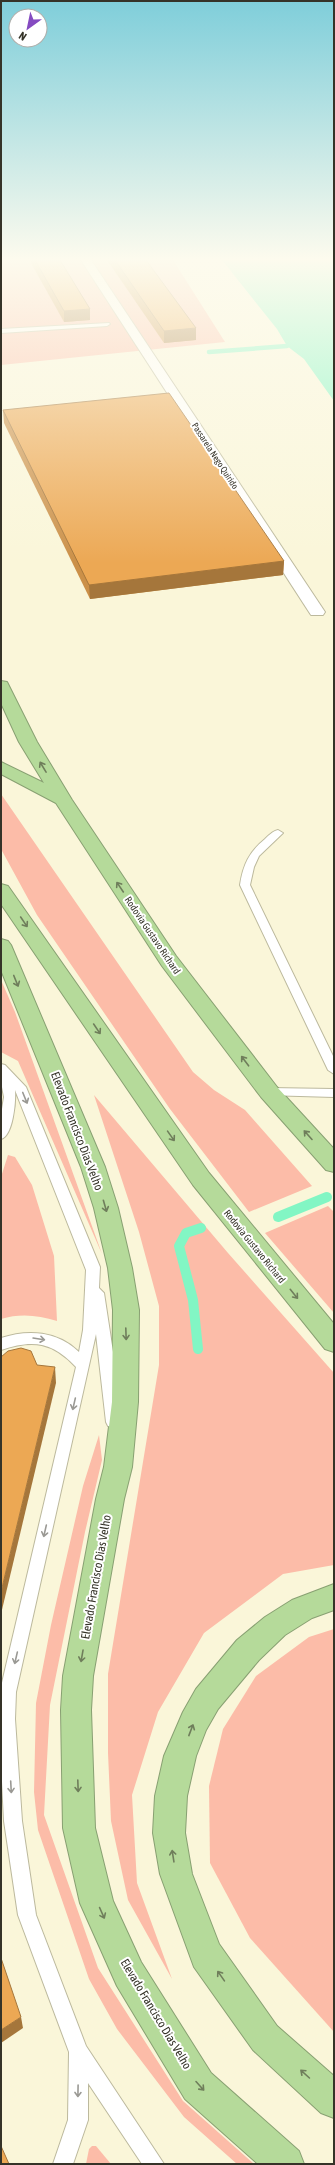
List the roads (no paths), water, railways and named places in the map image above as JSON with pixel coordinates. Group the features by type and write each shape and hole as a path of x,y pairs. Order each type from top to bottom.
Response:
{"highway":[{"name":"Rodovia Gustavo Richard","path":"1,686 28,742 63,800 169,961 269,1092 334,1164"},
{"path":"1,767 63,800"},
{"name":"Rodovia Gustavo Richard","path":"1,890 201,1178 334,1342"},
{"name":"Elevado Francisco Dias Velho","path":"1,945 93,1167 106,1208 120,1268 126,1310 127,1351 125,1402 118,1467 110,1499 78,1676 76,1703 79,1828 97,1903 129,1974 198,2086 286,2164"},
{"path":"334,1597 302,1609 275,1626 248,1650 207,1699 194,1722 180,1756 171,1796 169,1833 176,1874 206,1955 265,2038 334,2100"}],"street":[{"name":"Passarela Nego Quirido","path":"152,361 317,612"}],"lane":[{"path":"278,833 260,847 248,864 245,885 334,1070"},
{"path":"1,1068 20,1087 92,1267 106,1352 118,1467"},
{"path":"1,1068 10,1086 11,1102 1,1135"},
{"path":"269,1092 334,1092"},
{"path":"92,1267 90,1330 83,1366 8,1692 7,1719 13,1821 27,1915 79,2052 154,2164"},
{"path":"1,1344 18,1338 41,1338 66,1349 83,1366"},
{"path":"63,2164 78,2120 79,2052"}],"waterway":[{"path":"278,1217 327,1197"},
{"path":"198,1349 193,1300 179,1246 186,1233 201,1228"}]}
